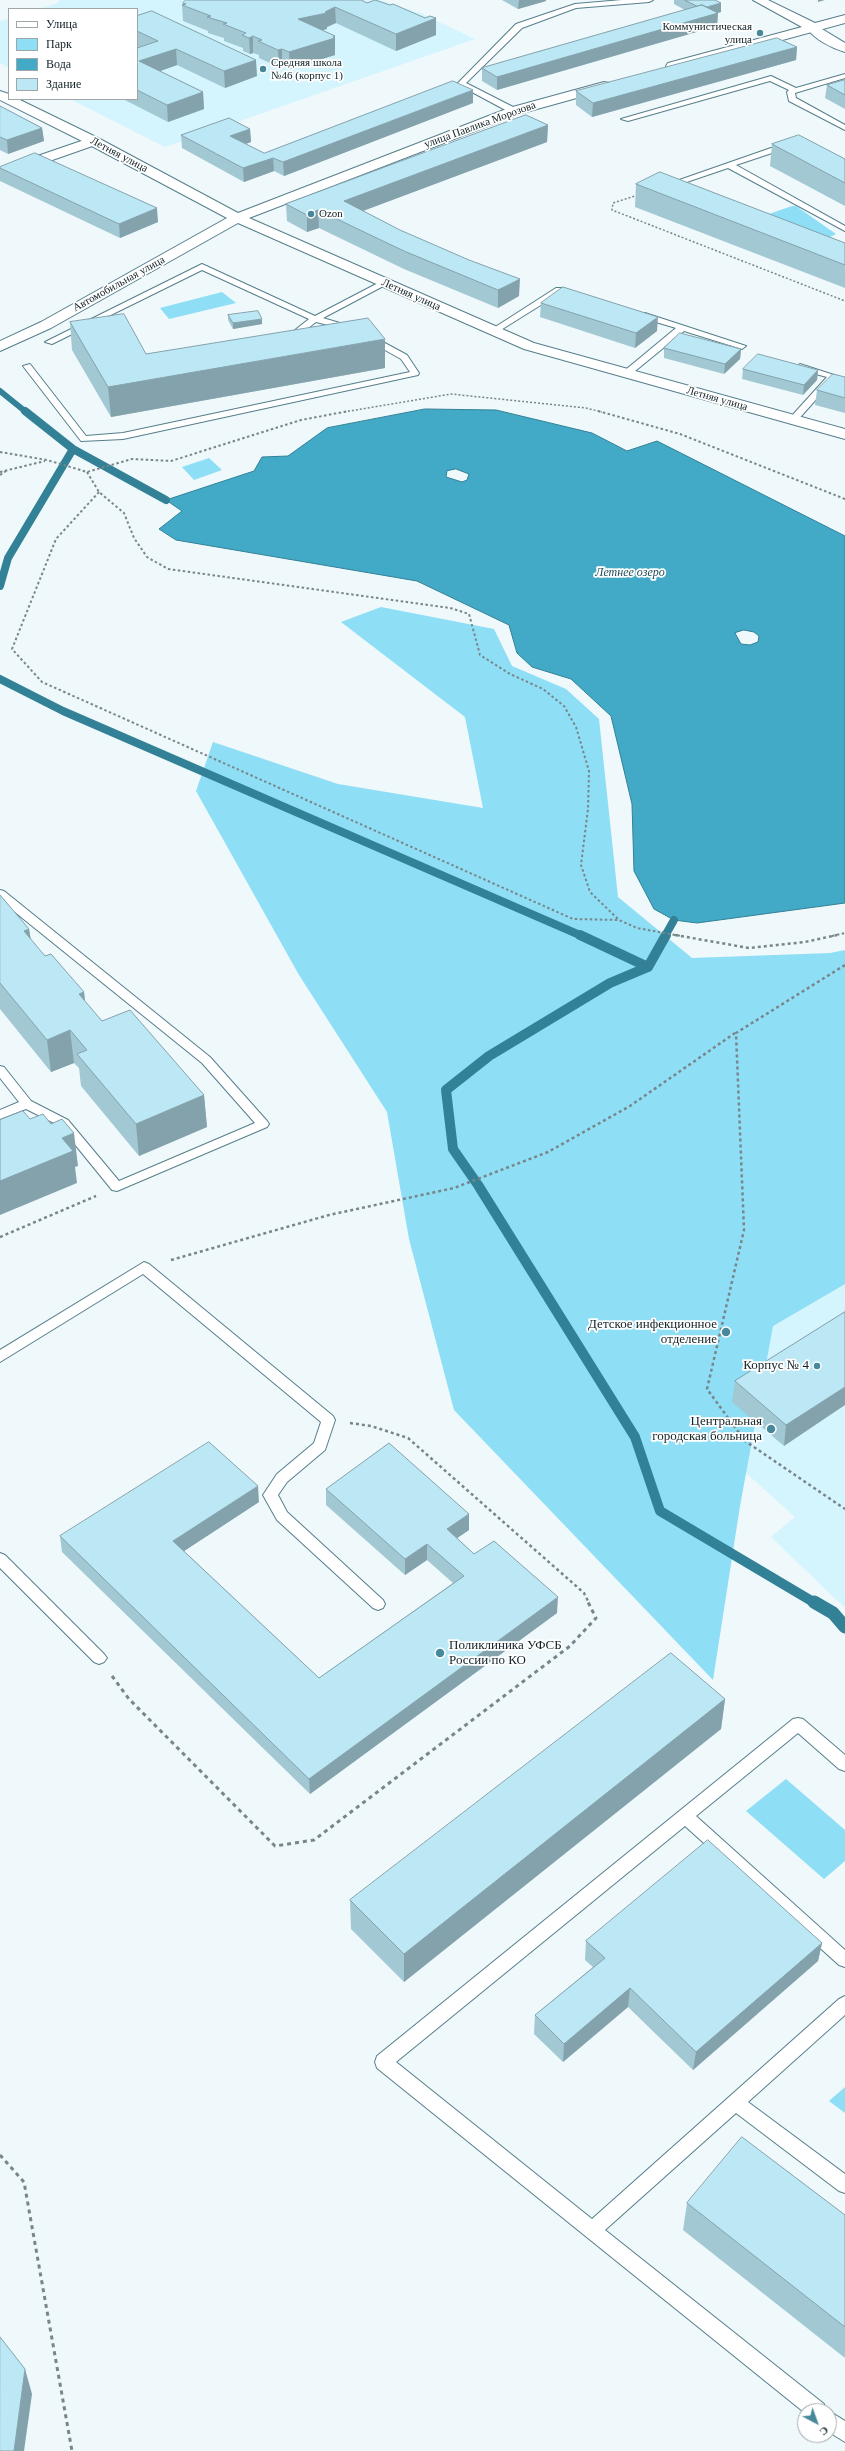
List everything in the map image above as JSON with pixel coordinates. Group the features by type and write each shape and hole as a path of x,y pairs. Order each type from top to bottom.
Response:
{"street":[{"path":"759,0 812,27 825,38 845,48"},
{"path":"663,69 845,19"},
{"name":"улица Павлика Морозова","path":"237,218 514,111 618,82"},
{"name":"Летняя улица","path":"12,100 93,141 237,218 529,346 845,434"},
{"path":"19,167 93,141"},
{"name":"Автомобильная улица","path":"0,348 46,325 237,218"}],"lane":[{"path":"566,0 575,6"},
{"path":"514,111 461,84 519,26 575,6 649,0"},
{"path":"845,76 791,92 792,99 845,128"},
{"path":"625,119 771,78 796,91"},
{"path":"669,185 774,150 794,151"},
{"path":"729,165 845,229"},
{"path":"669,185 684,190"},
{"path":"26,366 84,438 123,436 415,373 404,356 360,333 315,319 202,267 50,342"},
{"path":"305,351 291,335 315,319 385,283"},
{"path":"493,331 559,290 580,297"},
{"path":"631,312 742,346"},
{"path":"626,374 682,328"},
{"path":"788,363 845,379"},
{"path":"792,420 833,376"},
{"path":"0,894 206,1060 263,1124 117,1187 64,1122 27,1104 0,1070"},
{"path":"0,1115 27,1104"},
{"path":"0,1357 144,1267 328,1420 320,1446 282,1478 270,1495 282,1516 378,1604"},
{"path":"0,1559 99,1658"},
{"path":"807,2403 383,2062 798,1724 845,1764"},
{"path":"685,1816 845,1960"},
{"path":"592,2230 845,2004"},
{"path":"736,2102 845,2185"},
{"path":"837,2426 845,2433"}],"path":[{"path":"669,185 613,203 612,210 845,301"},
{"path":"0,452 47,460 87,472 132,459 171,461 301,420 403,400 451,394 586,408 630,419 680,434 845,498"},
{"path":"0,472 47,460"},
{"path":"0,475 8,470"},
{"path":"87,472 98,492 124,513 134,538 147,557 168,569 450,608 469,614 480,655 510,674 544,689 564,706 576,727 589,771 588,809 581,865 590,892 619,920 637,928 749,948 805,942 845,933"},
{"path":"98,492 56,539 12,649 42,682 324,806 573,919 619,920"},
{"path":"144,1267 328,1215 454,1188 548,1152 630,1106 736,1032 845,965"},
{"path":"736,1032 744,1230 707,1389 745,1441 845,1509"},
{"path":"0,1237 117,1187"},
{"path":"99,1658 129,1699 275,1846 314,1840 570,1646 596,1618 584,1592 408,1438 371,1426 328,1420"},
{"path":"0,2156 24,2182 72,2451"}],"shaded area":[{"name":"Средняя школа №46 (корпус 1)","path":"59,0 380,0 420,13 475,39 165,147 72,100 138,100 138,8 42,8 58,3"},
{"path":"8,19 8,67 0,63 0,21"},
{"name":"Детское инфекционное отделение","path":"845,1135 845,1608 771,1537 795,1517 631,1369"}],"green space":[{"path":"796,206 836,234 828,238 769,214"},
{"path":"222,292 236,303 169,319 160,308"},
{"path":"209,458 222,470 194,480 182,467"},
{"path":"381,607 494,629 512,666 566,689 599,719 618,897 692,958 830,953 845,950 845,1284 773,1326 740,1506 713,1680 454,1410 409,1239 387,1112 299,975 196,791 213,742 338,784 483,808 465,717 341,622"},
{"path":"786,1779 845,1830 845,1861 824,1879 746,1811"},
{"path":"845,2087 845,2113 829,2101"}],"water":[{"name":"Летнее озеро","path":"425,409 496,410 592,433 627,451 657,441 845,536 845,903 697,923 674,920 654,909 634,871 632,804 611,716 571,679 532,667 517,653 509,625 417,581 176,540 159,529 182,511 166,500 254,471 262,457 288,456 327,428","holes":["456,469 469,474 467,480 462,482 446,477 447,471","744,630 754,632 759,636 758,642 750,645 741,644 735,633"]}],"building":[{"path":"186,0 361,0 367,3 375,0 390,5 393,4 425,18 430,16 436,18 396,34 335,7 325,12 327,13 298,19 335,36 333,37 335,38 289,52 282,49 278,50 258,41 262,40 253,36 249,38 242,35 246,33 223,24 227,23 207,17 211,16 182,5 186,4 183,3"},
{"path":"685,0 715,0 721,3 707,7 702,5 697,6"},
{"path":"702,5 718,13 497,77 482,68"},
{"path":"152,11 256,60 224,71 176,49 139,61 203,92 167,105 138,90 138,48 158,41 138,31 138,16"},
{"path":"777,38 797,47 593,103 576,91"},
{"path":"845,80 845,95 827,85"},
{"path":"453,81 473,90 283,162 273,158 243,168 181,135 229,118 250,129 230,136 264,153"},
{"path":"0,106 42,128 7,140 0,137"},
{"path":"526,115 548,125 344,201 400,230 469,260 520,279 498,290 404,251 318,210 307,215 286,204"},
{"path":"799,135 845,159 845,183 772,144"},
{"path":"35,153 157,208 119,224 0,168"},
{"path":"660,172 845,243 845,265 636,184"},
{"path":"563,287 658,317 636,333 541,303"},
{"path":"258,311 262,319 233,323 228,315"},
{"path":"124,314 146,354 368,318 385,339 108,387 70,322"},
{"path":"680,333 741,349 725,364 664,348"},
{"path":"758,354 818,370 804,385 743,369"},
{"path":"833,374 845,377 845,398 817,390"},
{"path":"0,895 29,929 24,931 45,956 51,954 84,992 79,994 102,1021 130,1010 204,1095 136,1124 77,1054 87,1050 70,1030 47,1040 0,983"},
{"path":"23,1111 30,1119 43,1114 51,1124 62,1119 74,1133 62,1138 73,1151 0,1181 0,1120"},
{"name":"Корпус № 4","path":"845,1312 845,1387 786,1425 735,1381"},
{"name":"Поликлиника УФСБ России по КО","path":"209,1442 258,1486 173,1541 319,1678 464,1576 427,1544 405,1559 326,1489 389,1443 469,1514 447,1529 474,1554 494,1541 558,1597 309,1779 60,1536"},
{"path":"671,1653 725,1699 404,1954 350,1900"},
{"path":"708,1840 822,1943 696,2052 630,1988 564,2044 535,2015 605,1958 586,1941"},
{"path":"742,2137 845,2215 845,2327 687,2203"},
{"path":"0,2337 25,2369 14,2451 0,2451"}],"waterway":[{"path":"0,391 26,412"},
{"path":"25,411 73,449"},
{"path":"0,586 8,558 73,449"},
{"path":"73,449 166,500"},
{"path":"0,679 63,711 582,936"},
{"path":"665,936 674,920"},
{"path":"580,935 648,967"},
{"path":"648,967 666,935"},
{"path":"648,967 610,983 489,1056 446,1090 453,1149 478,1185 635,1437 660,1511 815,1603"},
{"path":"814,1602 833,1613 845,1627"}],"place":[{"name":"Коммунистическая улица","path":"760,33"},
{"name":"Средняя школа №46 (корпус 1)","path":"263,69"},
{"name":"Ozon","path":"311,214"},
{"name":"Детское инфекционное отделение","path":"726,1332"},
{"name":"Корпус № 4","path":"817,1366"},
{"name":"Центральная городская больница","path":"771,1429"},
{"name":"Поликлиника УФСБ России по КО","path":"440,1653"}]}
